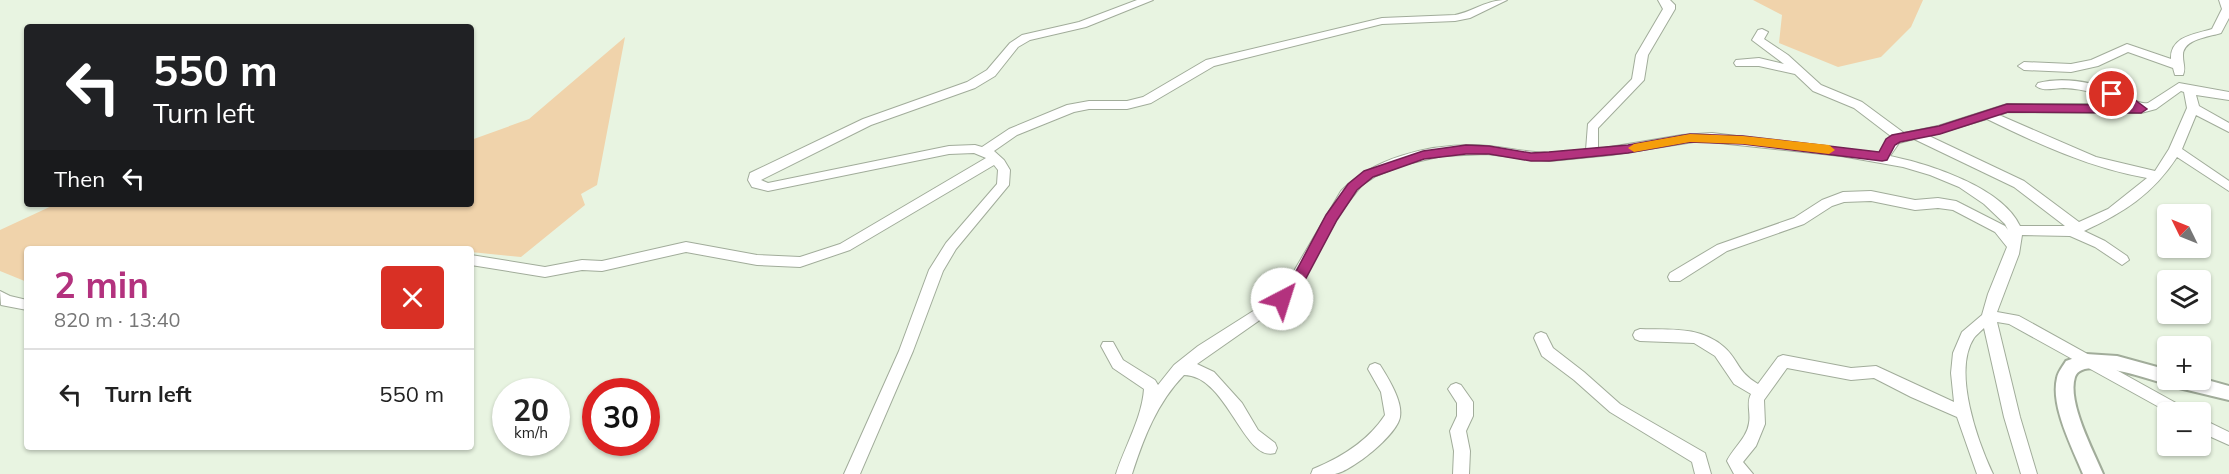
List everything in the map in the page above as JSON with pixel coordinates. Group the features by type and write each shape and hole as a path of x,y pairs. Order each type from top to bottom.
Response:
{"main road":[{"path":"2093,474 2068,412 2064,395 2064,387 2071,369 2085,361 2111,363 2157,374"},
{"path":"2211,388 2229,393"}],"street":[{"path":"852,474 906,351 939,265 965,228 1003,185 1004,170 990,156 975,149 949,150 768,187 757,184 754,180 760,172 848,130 972,85 991,73 1014,45 1026,37 1093,22 1147,0"},
{"path":"474,260 545,272 582,265 602,266 686,247 758,260 800,262 845,247 990,156 1013,132 1071,108 1096,104 1127,105 1147,100 1210,63 1382,21 1455,18 1470,15 1501,0"},
{"path":"1592,153 1592,127 1638,80 1642,55 1669,9 1669,5 1664,0"},
{"path":"2225,0 2229,6 2217,31 2188,40 2176,54 2184,88 2193,108 2229,128"},
{"path":"1762,32 1758,40 1821,90 1858,105 1908,136 2019,184 2065,220 2079,228 2113,212 2158,176 2175,150 2193,108"},
{"path":"2024,66 2071,68 2094,63 2127,48 2179,66"},
{"path":"1740,63 1759,62 1802,73"},
{"path":"2043,86 2054,83 2096,89 2123,97 2141,109"},
{"path":"1882,157 1891,142 1940,130 2007,108 2141,109 2152,106 2184,88 2229,96"},
{"path":"1987,114 2087,157 2158,176"},
{"path":"1124,474 1139,427 1151,403 1179,369 1224,335 1289,292 1299,279 1342,202 1353,187 1368,174 1423,155 1466,149 1489,150 1531,157 1592,153 1690,138 1743,140 1882,157 1945,176 1966,186 1995,206 2013,223 2016,231 2014,246 1995,292 1989,316 2011,416 2029,474"},
{"path":"2175,150 2229,187"},
{"path":"1675,278 1722,248 1799,221 1827,203 1843,197 1871,196 1915,205 1938,203 1956,206 2000,229 2014,246"},
{"path":"2016,231 2025,229 2072,231 2100,244 2122,260"},
{"path":"0,296 6,301 24,304"},
{"path":"1985,474 1964,413 1958,371 1963,342 1970,329 1989,316 2003,316 2014,320 2161,402"},
{"path":"1640,335 1696,337 1720,352 1738,381 1760,392"},
{"path":"1540,339 1546,352 1579,376 1615,408 1699,458 1703,474"},
{"path":"1108,346 1118,364 1150,384 1151,403"},
{"path":"1745,474 1737,467 1736,461 1750,441 1757,424 1756,399 1779,363 1789,361 1851,374 1876,372 1916,393 1964,413"},
{"path":"1179,369 1195,369 1209,376 1237,407 1252,435 1269,448"},
{"path":"1319,474 1346,463 1376,438 1392,416 1388,391 1375,369"},
{"path":"1456,389 1465,402 1465,416 1458,431 1462,451 1461,474"},
{"path":"2211,429 2229,439"}],"shaded area":[{"path":"1753,0 1923,0 1911,27 1881,57 1838,67 1779,43 1782,15"},
{"path":"625,37 597,185 581,194 585,205 521,257 474,252 474,246 24,246 24,281 0,271 0,230 50,207 474,207 474,139 529,119"}],"slow traffic":[{"path":"1634,148 1690,138 1743,140 1829,150"}],"route":[{"path":"1282,299 1299,279 1331,218 1353,187 1368,174 1423,155 1466,149 1549,157 1628,149 1690,138 1743,140 1882,157 1896,138 1940,130 2007,108 2141,109 2123,97 2112,94"}]}
